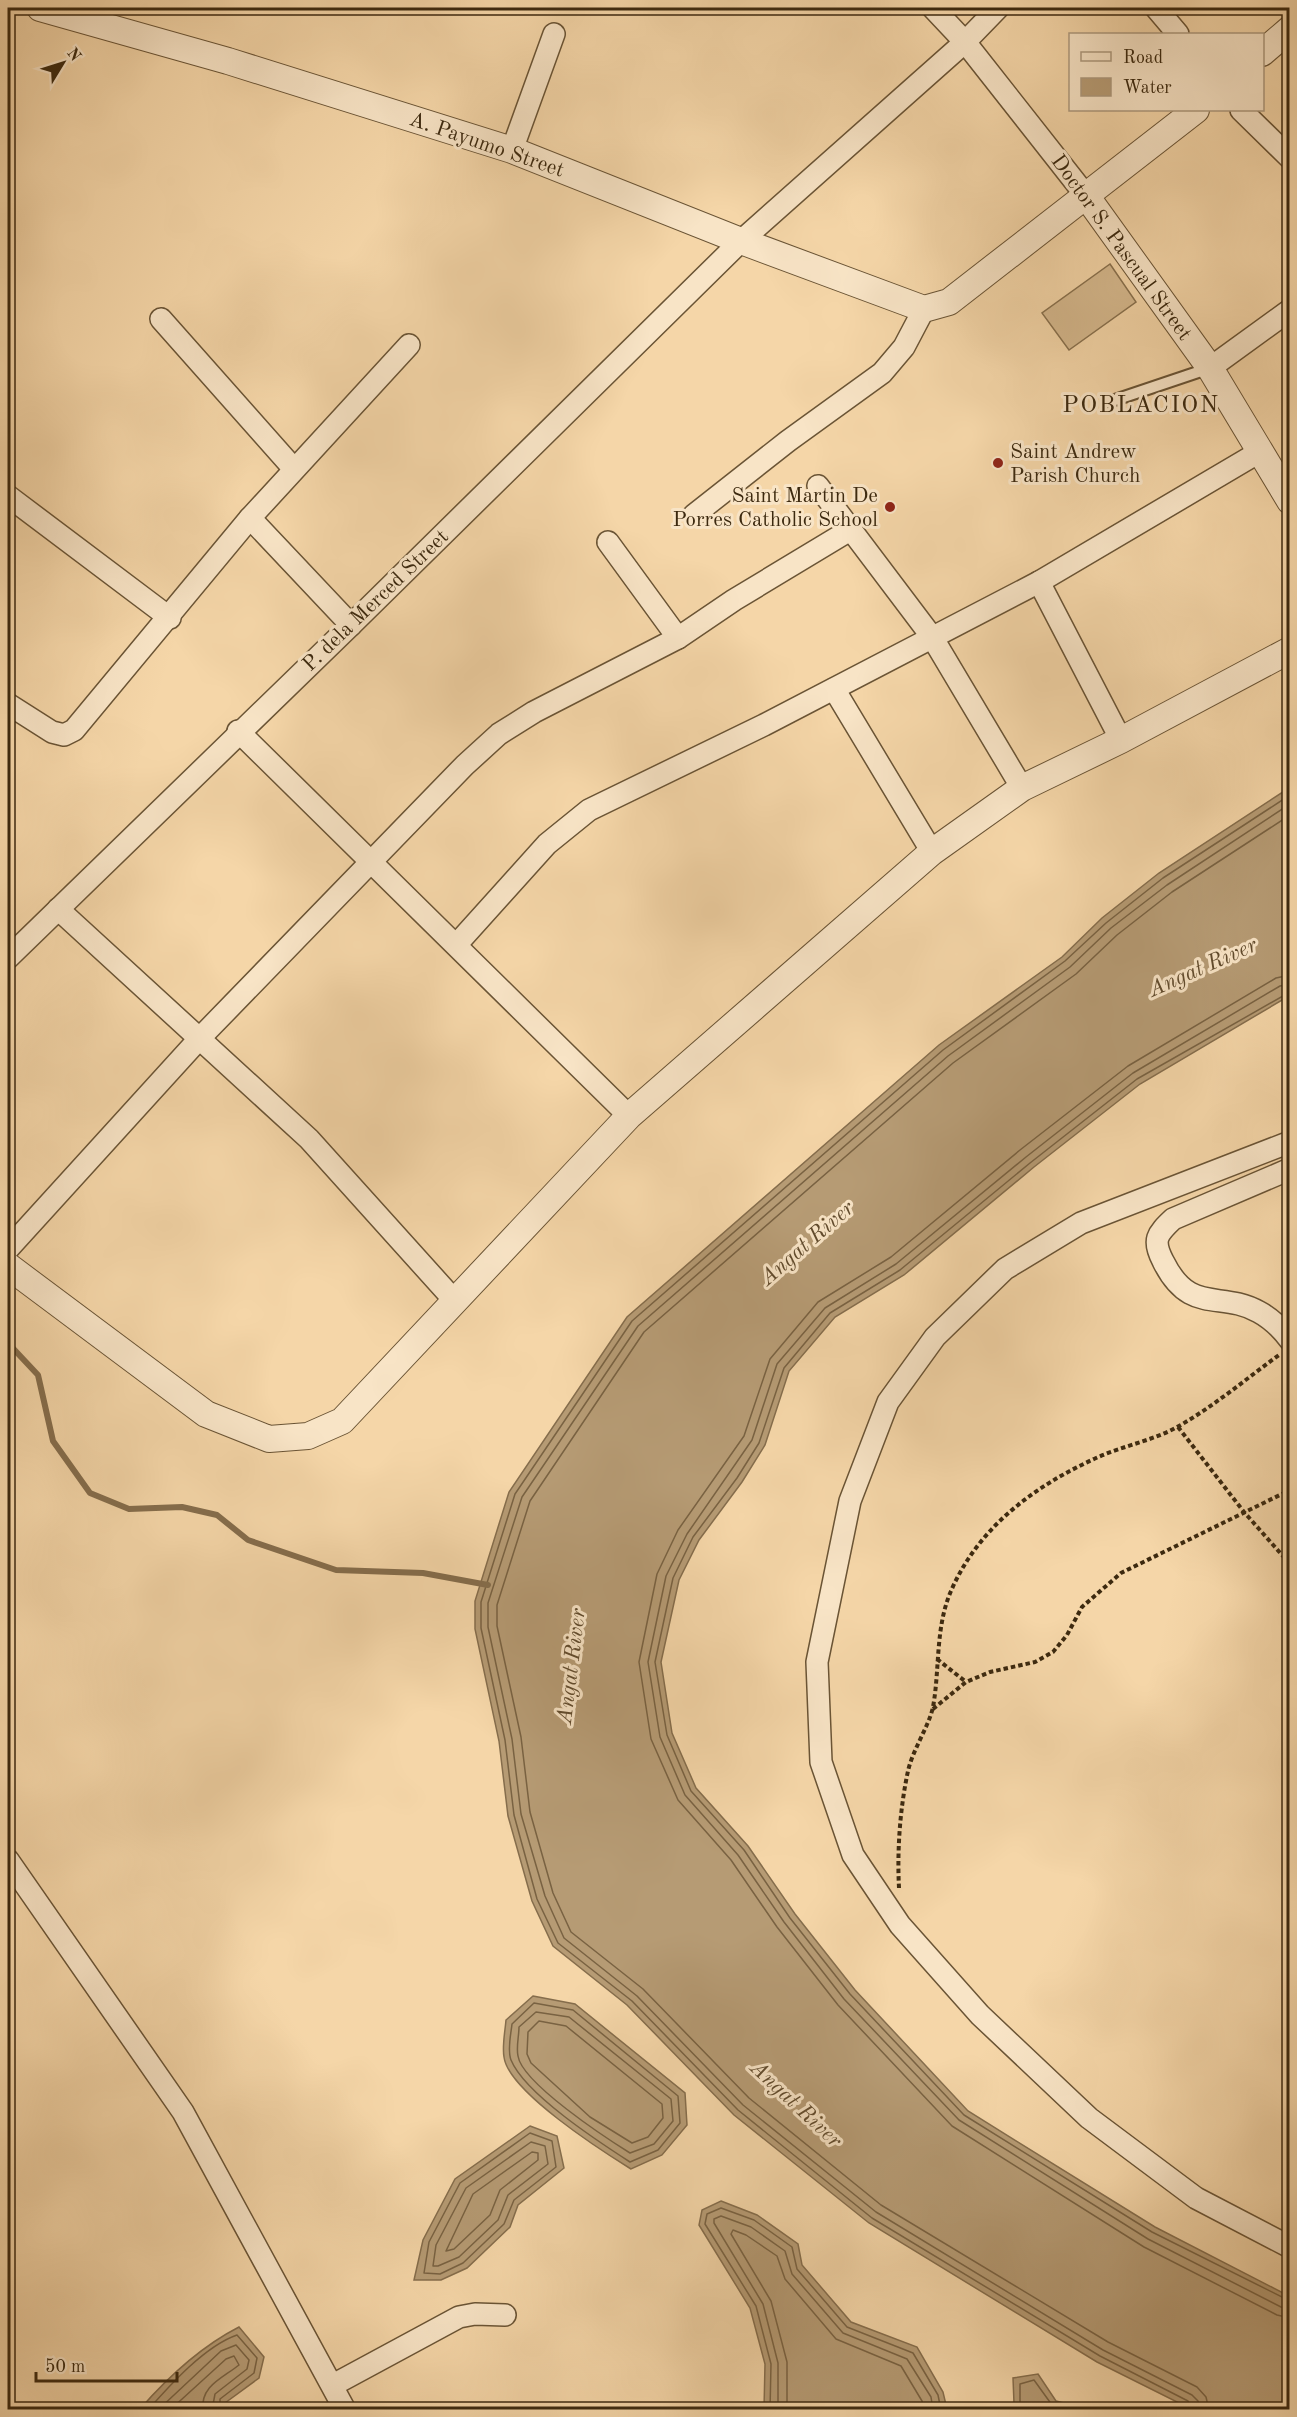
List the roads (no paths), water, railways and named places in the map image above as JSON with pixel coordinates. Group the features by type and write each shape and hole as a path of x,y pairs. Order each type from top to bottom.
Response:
{"street":[{"name":"A. Payumo Street","path":"40,8 228,61 512,150 741,241 924,309"},
{"name":"Doctor S. Pascual Street","path":"933,8 964,42 1087,196 1210,368 1287,489"},
{"name":"P. dela Merced Street","path":"8,958 741,241 964,42 998,8"},
{"path":"1156,8 1177,33"},
{"path":"1264,52 1290,29"},
{"path":"512,150 554,34"},
{"path":"694,515 788,441 882,373 904,347 924,309 949,302 1195,111"},
{"path":"1242,111 1290,158"},
{"path":"1210,368 1290,310"},
{"path":"161,319 294,469"},
{"path":"8,704 52,732 64,735 74,730 170,618 250,518 409,345"},
{"path":"457,944 547,844 589,810 834,689 1039,582 1261,451"},
{"path":"818,486 932,637 1022,788"},
{"path":"8,496 170,618"},
{"path":"250,518 351,625"},
{"path":"8,1249 199,1039 465,765 499,734 543,708 678,638 734,600 850,530"},
{"path":"608,542 678,638"},
{"path":"1039,582 1121,740"},
{"path":"8,1266 206,1414 269,1439 308,1437 342,1421 629,1116 932,852 1022,788 1121,740 1290,650"},
{"path":"834,689 932,852"},
{"path":"238,731 373,861 629,1116"},
{"path":"58,909 309,1139 454,1300"},
{"path":"1290,1142 1081,1223 1005,1269 935,1337 888,1402 850,1501 817,1662 821,1762 853,1855 900,1925 980,2015 1089,2118 1196,2198 1290,2247"},
{"path":"1285,1347 1278,1324 1258,1311 1240,1305 1211,1302 1187,1293 1167,1270 1156,1248 1158,1233 1173,1219 1290,1169"},
{"path":"8,1860 183,2112 345,2409"},
{"path":"333,2385 459,2317 475,2314 505,2315"}],"lane":[{"path":"1110,402 1210,368"}],"water":[{"name":"Angat River","path":"1289,788 1289,996 1140,1084 1034,1167 904,1275 835,1317 789,1371 765,1445 742,1482 699,1540 679,1580 661,1662 672,1733 696,1788 748,1846 795,1914 855,1990 968,2111 1155,2227 1289,2296 1289,2409 1191,2409 1097,2362 869,2223 734,2115 627,2005 553,1946 532,1901 508,1816 499,1741 475,1629 475,1601 509,1492 627,1317 939,1045 1062,957 1102,918 1159,873"},
{"path":"533,1996 575,2004 685,2093 687,2125 662,2155 631,2169 558,2119 521,2086 509,2071 504,2057 506,2020"},
{"path":"530,2126 557,2136 564,2168 518,2205 510,2227 467,2268 441,2280 414,2280 423,2240 455,2179"},
{"path":"721,2201 757,2215 798,2244 802,2265 851,2322 917,2347 943,2392 947,2409 764,2409 765,2364 750,2308 699,2225 702,2210"},
{"path":"239,2327 264,2357 259,2378 225,2403 226,2409 140,2409 185,2364 211,2344"},
{"path":"1038,2374 1056,2401 1087,2409 1011,2409 1014,2403 1013,2378"}],"waterway":[{"path":"8,1343 38,1375 53,1441 90,1493 129,1509 182,1507 217,1515 248,1540 336,1570 423,1573 488,1585"}],"place":[{"name":"Saint Andrew Parish Church","path":"998,463"},
{"name":"Saint Martin De Porres Catholic School","path":"890,507"}],"district":[{"name":"POBLACION","path":"1141,404"}]}
